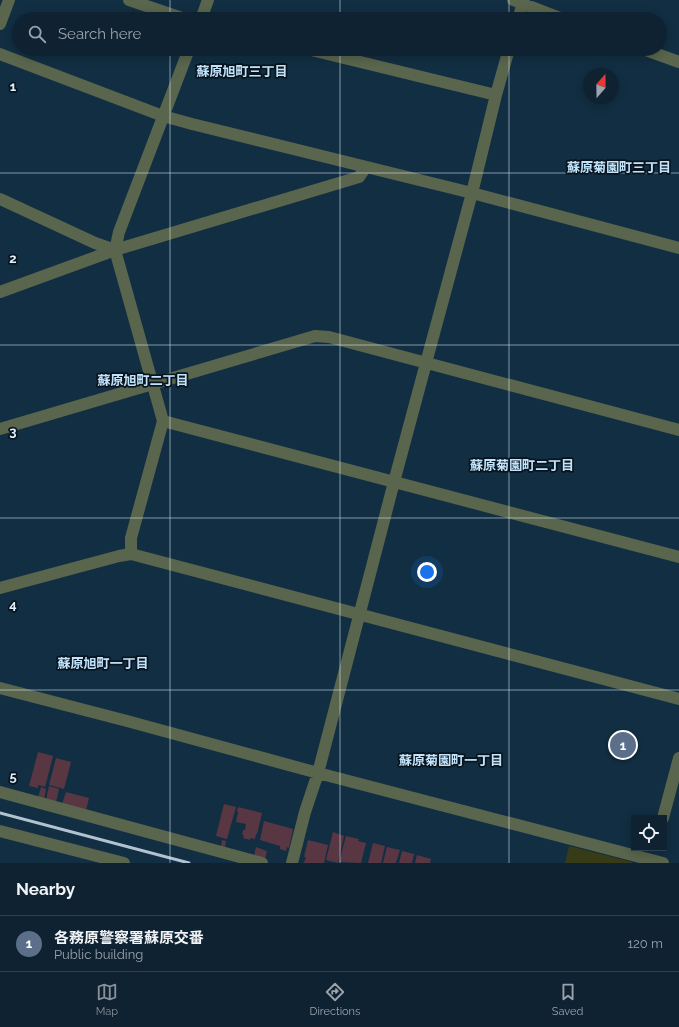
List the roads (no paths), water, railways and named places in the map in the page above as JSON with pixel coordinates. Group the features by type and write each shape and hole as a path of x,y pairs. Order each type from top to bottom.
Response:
{"street":[{"path":"0,24 9,0"},
{"path":"129,0 164,12"},
{"path":"204,12 208,0"},
{"path":"519,12 520,1 546,12"},
{"path":"0,54 163,116 472,193 679,248"},
{"path":"131,554 131,538 163,421 115,250 119,232 186,56"},
{"path":"335,56 496,95"},
{"path":"292,863 305,812 318,773 507,56"},
{"path":"662,56 679,62"},
{"path":"0,292 115,250 359,177 366,167"},
{"path":"0,199 95,243 115,250"},
{"path":"0,429 315,336 329,337 679,430"},
{"path":"163,421 679,557"},
{"path":"0,588 131,554 679,699"},
{"path":"0,688 641,858 655,858"},
{"path":"664,815 679,758"},
{"path":"0,792 262,863"},
{"path":"0,831 124,863"}],"railway":[{"path":"0,813 189,863"}],"place":[{"name":"各務原警察署蘇原交番","path":"623,745"}],"district":[{"name":"蘇原旭町三丁目","path":"242,71"},
{"name":"蘇原菊園町三丁目","path":"619,167"},
{"name":"蘇原旭町二丁目","path":"143,380"},
{"name":"蘇原菊園町二丁目","path":"522,465"},
{"name":"蘇原旭町一丁目","path":"103,663"},
{"name":"蘇原菊園町一丁目","path":"451,760"}]}
